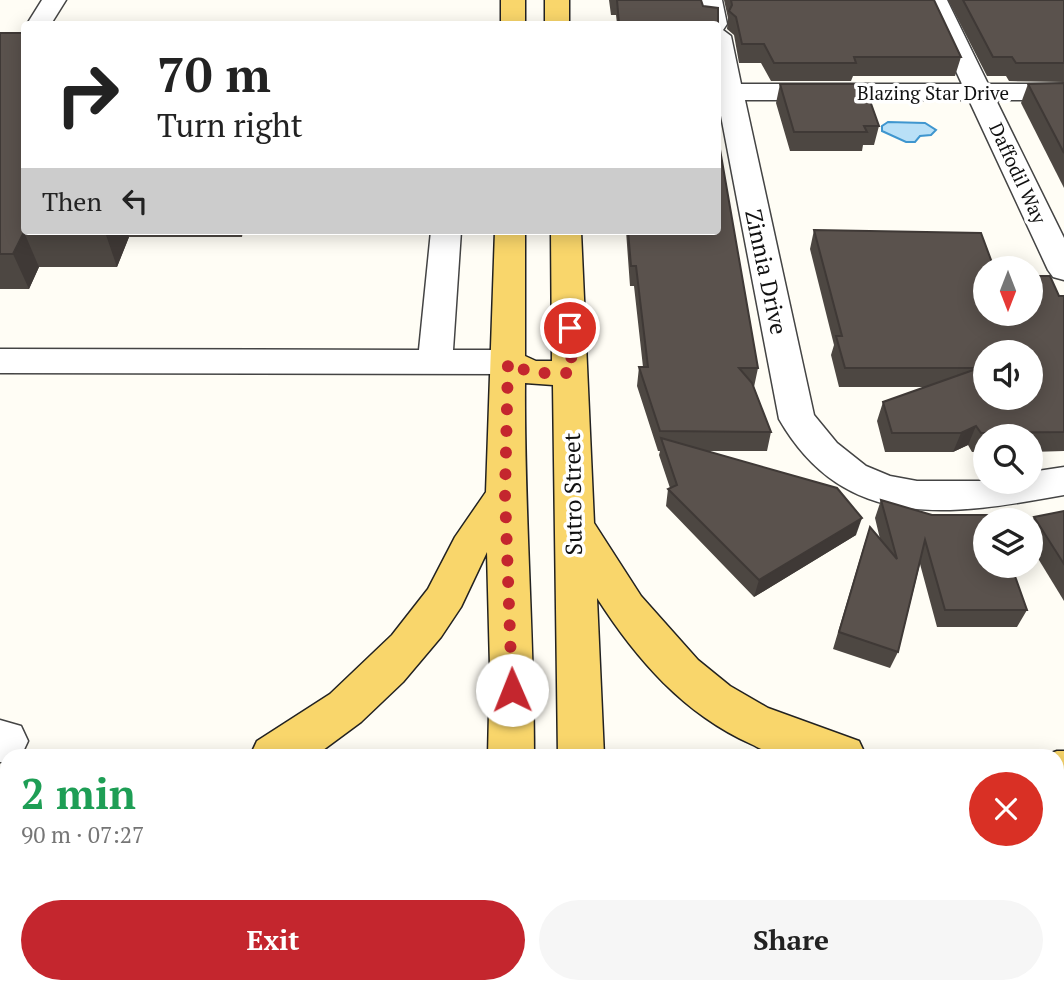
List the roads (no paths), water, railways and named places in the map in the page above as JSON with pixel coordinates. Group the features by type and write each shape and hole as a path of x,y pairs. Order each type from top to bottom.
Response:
{"main road":[{"path":"513,0 513,21"},
{"path":"557,0 557,21"},
{"path":"510,235 505,494 512,667 511,749"},
{"name":"Sutro Street","path":"566,235 572,373 572,520 581,749"},
{"path":"508,362 531,373 572,373"},
{"path":"286,749 310,736 361,696 408,650 444,599 469,548 505,494"},
{"path":"572,520 613,593 681,675 725,708 769,731 814,749"}],"street":[{"path":"41,21 54,0"},
{"path":"710,0 714,21"},
{"name":"Daffodil Way","path":"936,0 1064,270"},
{"name":"Zinnia Drive","path":"721,70 723,92 797,419 813,444 839,468 861,480 915,497 950,499 1064,481"},
{"name":"Blazing Star Drive","path":"723,92 1064,92"},
{"path":"435,362 446,235"},
{"path":"0,361 508,362"}],"water":[{"path":"888,122 925,123 936,130 931,135 920,136 915,142 906,142 882,131 882,126"}]}
